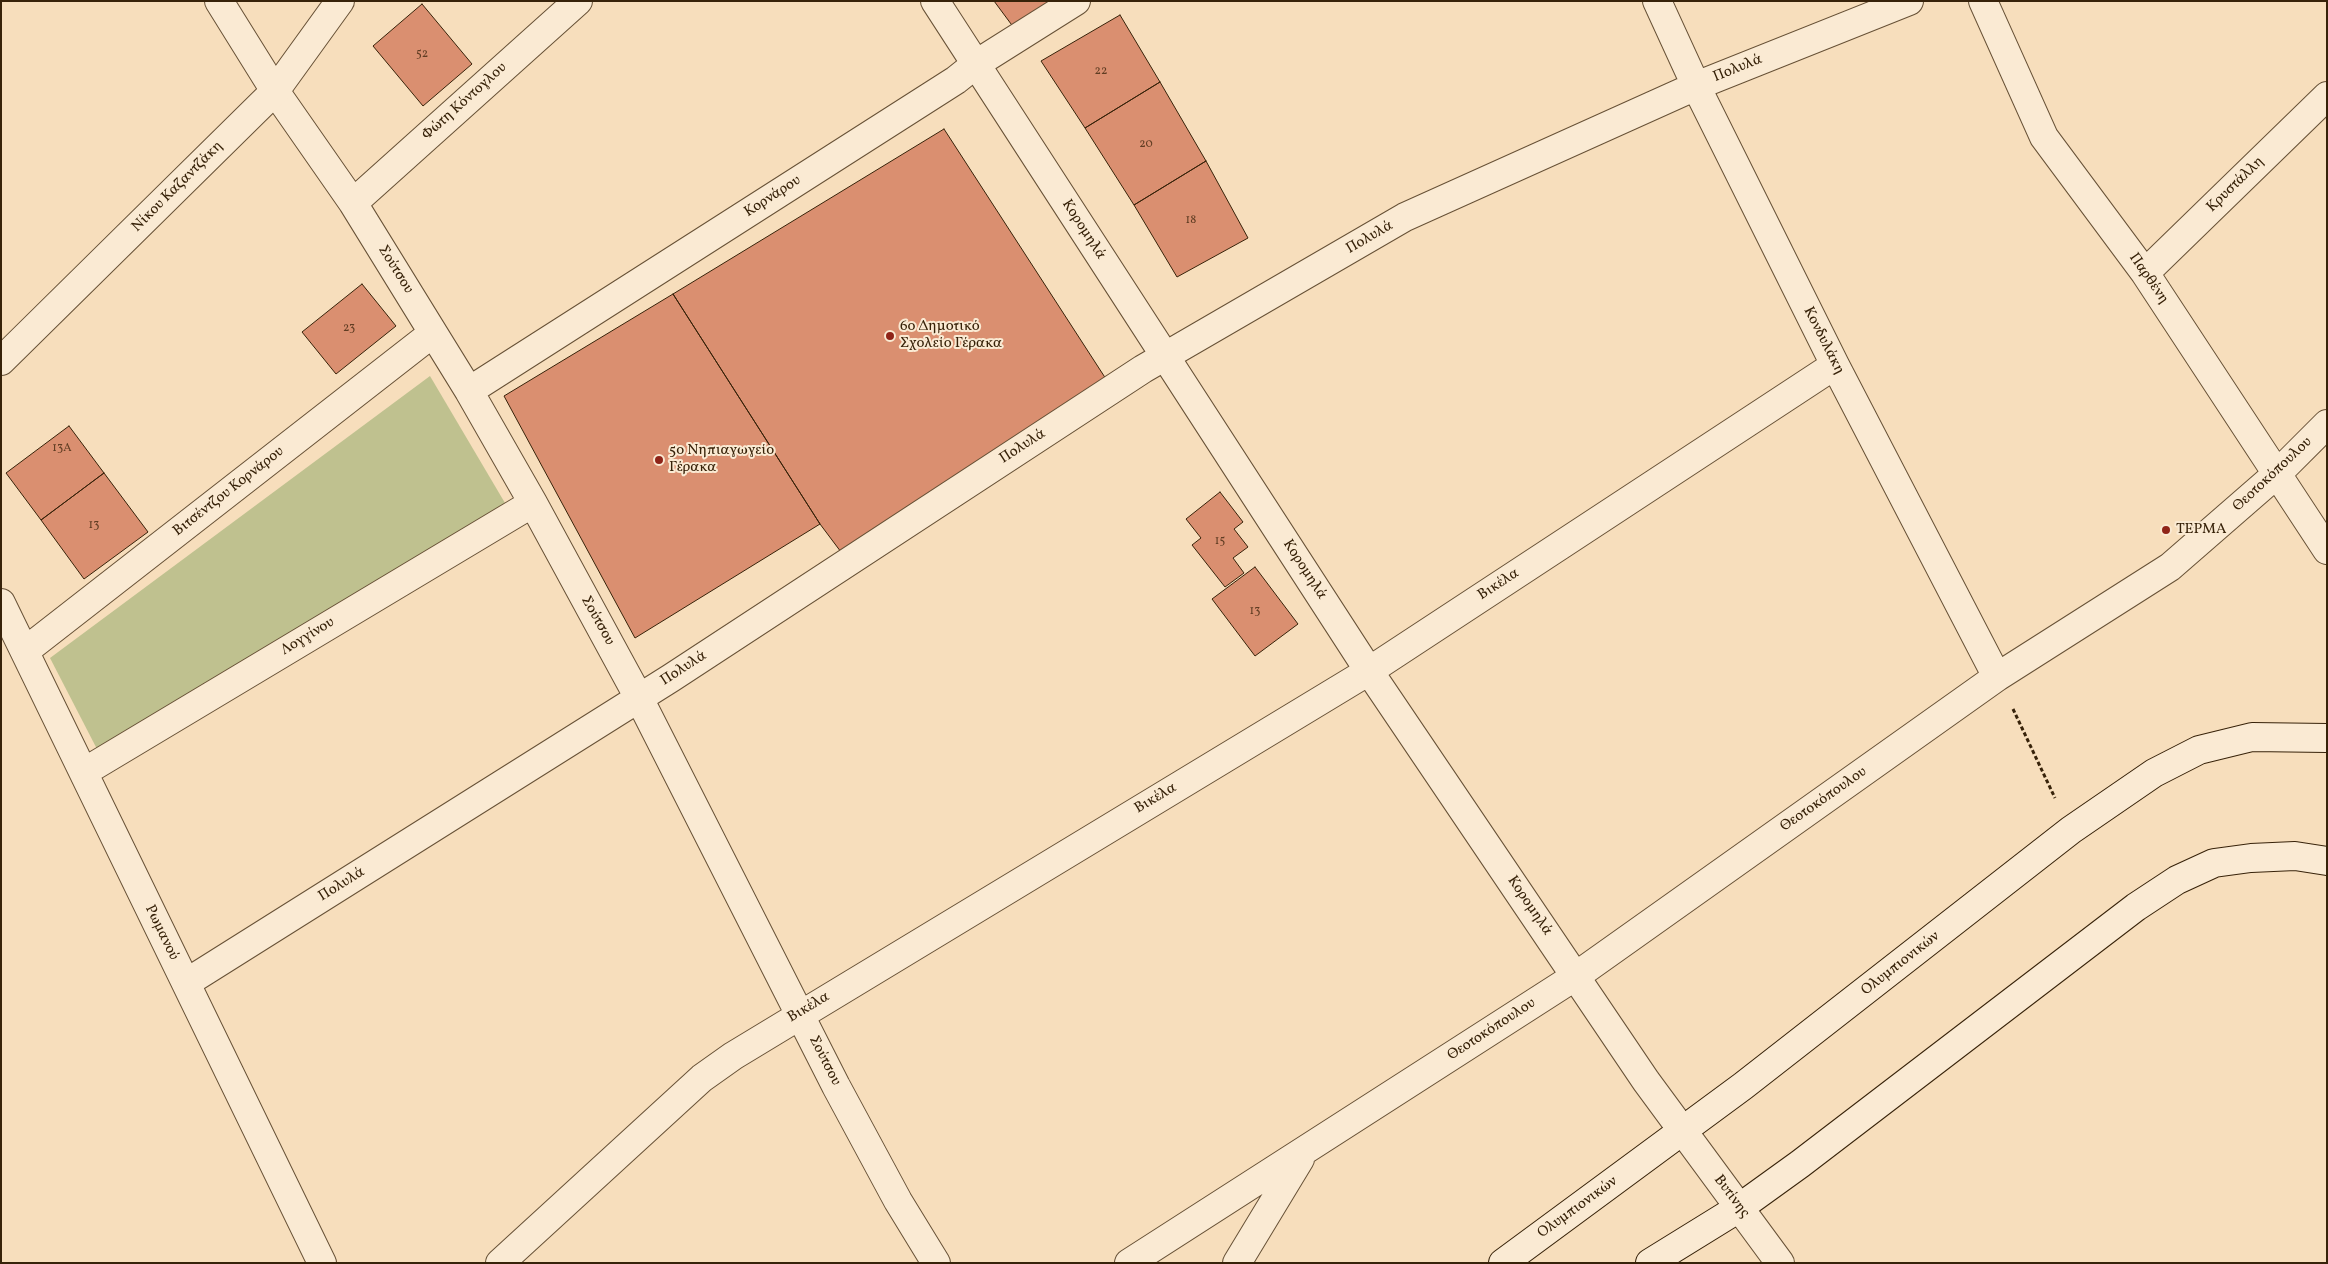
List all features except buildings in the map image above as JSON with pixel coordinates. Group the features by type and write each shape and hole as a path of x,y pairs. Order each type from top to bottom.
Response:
{"street":[{"name":"Σούτσου","path":"219,1 275,91 353,203 469,391 533,503 639,698 894,1193 936,1263"},
{"name":"Νίκου Καζαντζάκη","path":"1,361 275,91 340,1"},
{"name":"Φώτη Κόντογλου","path":"353,203 578,1"},
{"name":"Κορομηλά","path":"935,1 1369,671 1646,1081 1683,1131"},
{"name":"Κορνάρου","path":"469,391 956,80 976,64 1076,1"},
{"name":"Κονδυλάκη","path":"1657,1 1696,86 1835,365 1997,677"},
{"name":"Πολυλά","path":"186,983 639,698 1165,356 1405,217 1696,86 1909,1"},
{"name":"Παρθένη","path":"1983,1 2044,137 2145,273 2327,550"},
{"name":"Κρυστάλλη","path":"2145,273 2327,96"},
{"name":"Βιτσέντζου Κορνάρου","path":"25,651 434,333"},
{"name":"Βικέλα","path":"500,1263 702,1078 733,1056 800,1013 1369,671 1835,365"},
{"name":"Θεοτοκόπουλου","path":"1129,1263 1576,976 1997,677 2170,567 2278,473 2327,424"},
{"name":"Λογγίνου","path":"84,772 533,503"},
{"name":"Ρωμανού","path":"1,603 322,1263"},
{"name":"Ολυμπιονικών","path":"1504,1263 1743,1086 2071,830 2154,773 2199,750 2252,737 2327,738"},
{"path":"1650,1263 1739,1208 1800,1164 2128,913 2177,880 2214,863 2251,858 2295,856 2327,860"},
{"name":"Βυτίνης","path":"1683,1131 1780,1263"},
{"name":"Θεοτοκόπουλου","path":"1237,1263 1304,1152"}],"path":[{"path":"1997,677 2071,830"}],"green space":[{"path":"430,376 505,503 98,751 50,658"}],"place":[{"name":"6ο Δημοτικό Σχολείο Γέρακα","path":"890,336"},
{"name":"5ο Νηπιαγωγείο Γέρακα","path":"659,460"},
{"name":"ΤΕΡΜΑ","path":"2166,530"}]}
